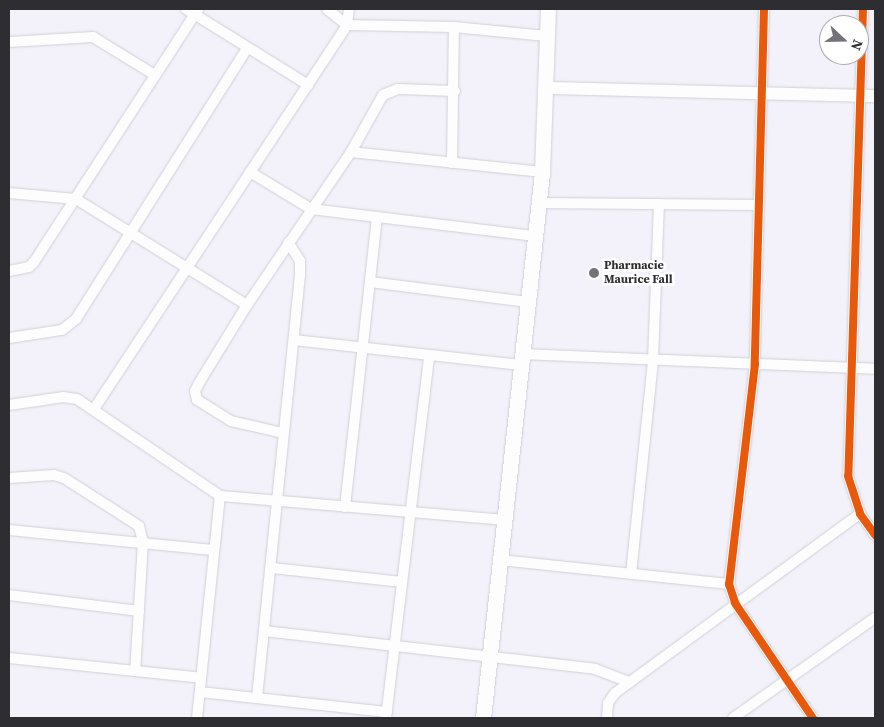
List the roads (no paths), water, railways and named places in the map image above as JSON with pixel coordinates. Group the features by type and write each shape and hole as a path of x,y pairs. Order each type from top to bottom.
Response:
{"main road":[{"path":"483,718 542,172 548,9"}],"street":[{"path":"327,9 347,25 454,28 546,36"},
{"path":"94,410 347,25 349,9"},
{"path":"764,9 755,364 729,584 735,603 812,718"},
{"path":"863,9 862,96 848,476 860,514 875,535"},
{"path":"9,271 29,267 34,262 76,199 193,11 247,49 308,85"},
{"path":"452,163 455,91 454,28"},
{"path":"9,42 94,37 155,74"},
{"path":"9,338 68,327 247,49"},
{"path":"546,88 875,96"},
{"path":"283,433 243,426 197,400 195,391 199,383 247,304 351,152 383,94 390,90 455,91"},
{"path":"351,152 542,172"},
{"path":"250,172 311,209 535,236"},
{"path":"9,193 76,199 186,269 247,304"},
{"path":"538,203 759,205"},
{"path":"631,574 653,360 660,204"},
{"path":"344,507 377,217"},
{"path":"257,698 272,568 300,261 288,242"},
{"path":"370,282 528,302"},
{"path":"294,340 429,356 521,360 653,360 875,369"},
{"path":"200,692 386,715 429,356"},
{"path":"9,405 70,397 94,410 220,496 504,520"},
{"path":"9,478 54,475 64,478 136,522 144,542 135,671"},
{"path":"197,718 220,496"},
{"path":"606,718 611,697 735,603 860,514"},
{"path":"9,530 213,550"},
{"path":"500,560 729,584"},
{"path":"272,568 402,582"},
{"path":"9,595 139,611"},
{"path":"733,718 875,618"},
{"path":"264,631 605,671 630,682"},
{"path":"9,658 201,678"}],"place":[{"name":"Pharmacie Maurice Fall","path":"594,273"}]}
